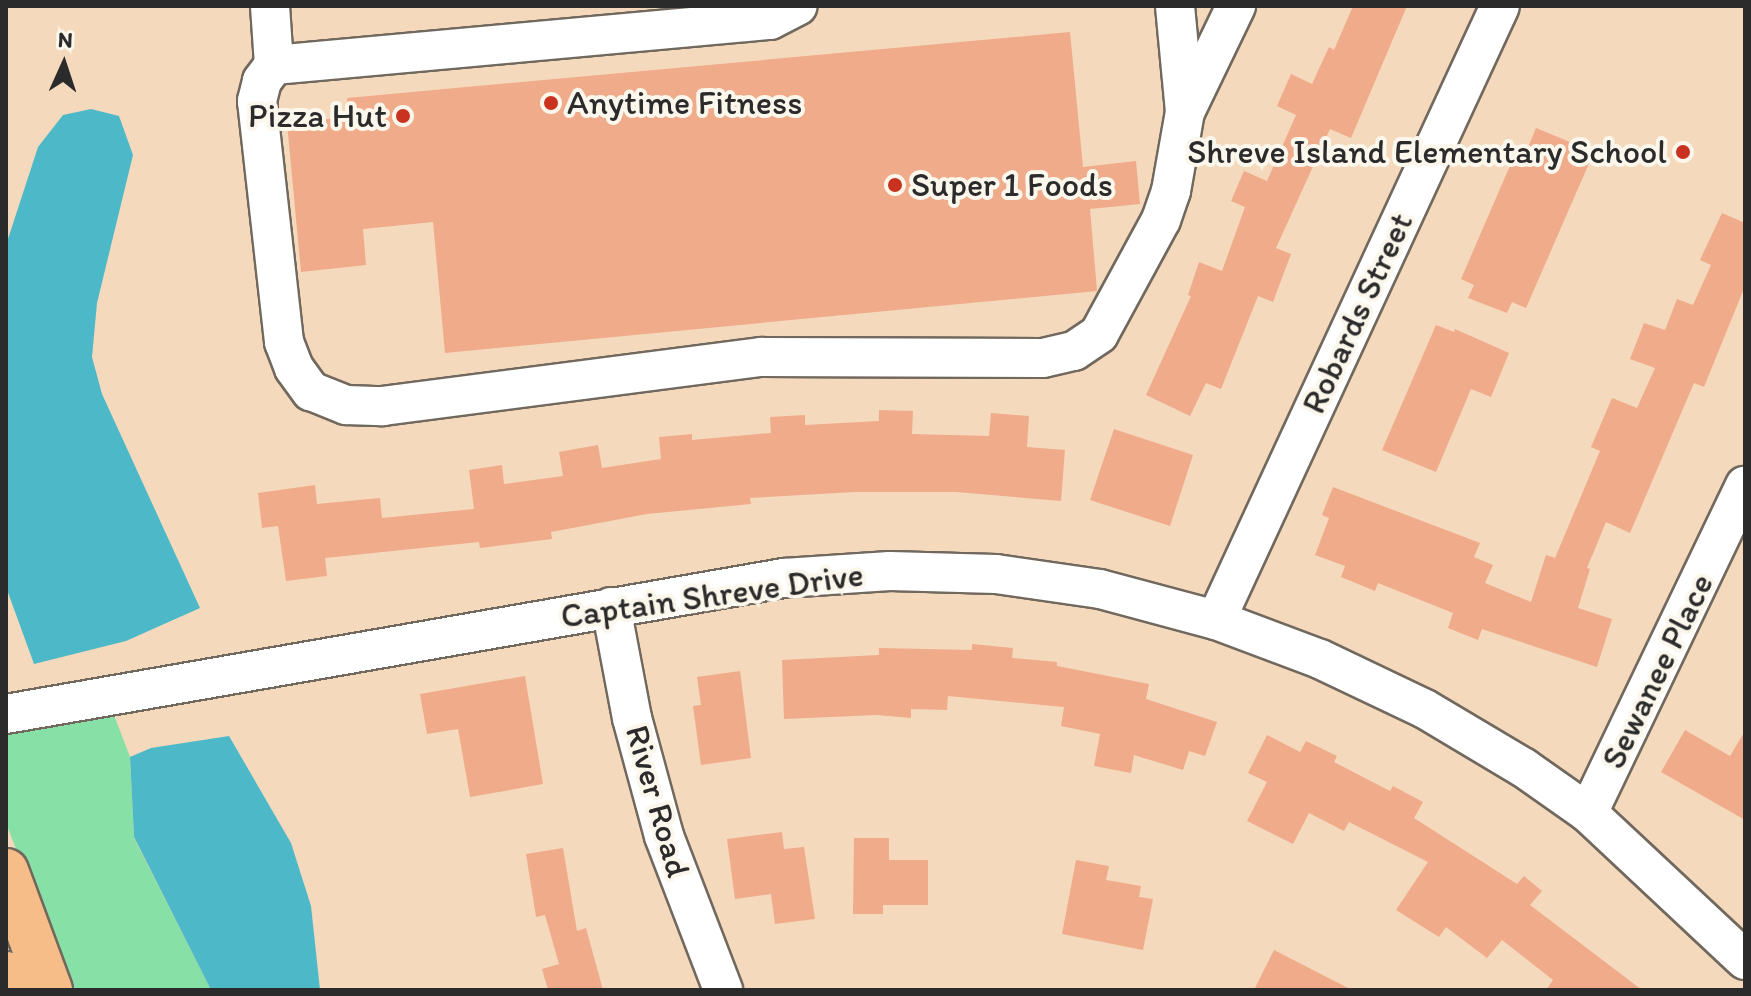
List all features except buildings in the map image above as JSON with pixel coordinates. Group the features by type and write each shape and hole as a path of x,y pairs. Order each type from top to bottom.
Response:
{"main road":[{"path":"6,871 50,990"},
{"path":"6,974 13,990"}],"street":[{"path":"270,6 274,65 262,81 257,101 284,342 294,368 311,391 346,405 383,406 761,357 1043,358 1074,351 1099,334 1161,220 1171,191 1185,112 1175,6"},
{"path":"274,65 770,20 798,6"},
{"path":"1185,112 1236,6"},
{"name":"Robards Street","path":"1216,620 1500,6"},
{"name":"Sewanee Place","path":"1588,813 1745,486"},
{"name":"Captain Shreve Drive","path":"6,714 784,578 890,571 996,574 1100,589 1216,620 1320,659 1425,709 1524,768 1588,813 1745,960"},
{"name":"River Road","path":"611,607 632,718 664,836 723,990"}],"green space":[{"path":"106,694 130,757 134,838 211,990 70,990 6,823 6,714"}],"water":[{"path":"91,109 119,116 133,155 97,303 92,357 102,394 200,608 126,641 34,664 6,587 6,245 38,147 63,115"},
{"path":"229,736 291,843 311,906 320,990 211,990 134,837 130,757 151,748"}],"place":[{"name":"Anytime Fitness","path":"551,103"},
{"name":"Pizza Hut","path":"403,116"},
{"name":"Shreve Island Elementary School","path":"1683,152"},
{"name":"Super 1 Foods","path":"895,185"}]}
